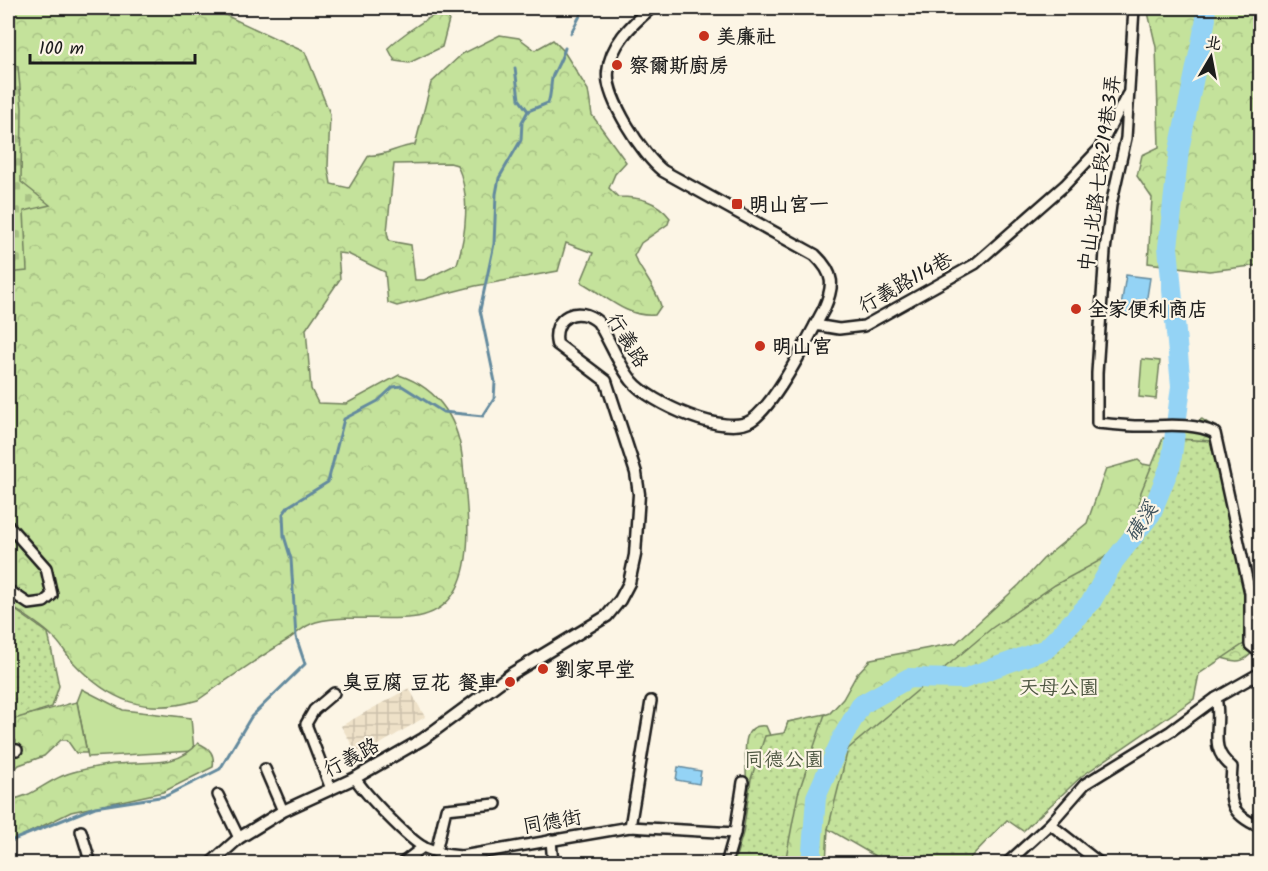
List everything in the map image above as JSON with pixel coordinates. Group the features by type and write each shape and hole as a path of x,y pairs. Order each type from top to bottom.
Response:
{"street":[{"name":"行義路","path":"210,864 239,838 283,811 355,778 423,739 511,674 607,616 629,583 638,532 639,494 629,446 606,381 557,344 555,334 558,323 566,316 591,315 598,322 633,383 648,394 691,416 731,427 743,426 764,409 815,325 831,292 826,266 815,255 663,171 654,164 626,125 610,87 607,73 622,37 651,8"},
{"name":"中山北路七段219巷3弄","path":"1134,8 1126,138 1111,205 1105,251 1097,373 1097,423 1141,426 1161,424 1201,428 1215,434 1250,593 1250,645 1260,653"},
{"name":"行義路114巷","path":"815,325 838,329 864,326 975,264 1065,185 1099,150 1129,91"},
{"path":"8,525 46,568 51,582 52,595 44,602 29,604 8,590"},
{"path":"1006,864 1050,824 1085,784 1171,731 1216,698 1260,673"},
{"path":"331,789 306,724 314,710 334,693"},
{"path":"1216,698 1220,715 1215,742 1221,759 1232,767 1230,802 1242,819 1260,827"},
{"path":"630,826 651,701"},
{"path":"265,769 283,811"},
{"name":"同德街","path":"355,778 363,791 423,847 436,852 462,856 630,826 735,833"},
{"path":"726,864 735,833 743,782"},
{"path":"218,795 239,838"},
{"path":"436,852 446,808 496,804"},
{"path":"1050,824 1101,864"},
{"path":"81,831 91,864"},
{"path":"551,840 553,864"},
{"path":"401,864 423,847"}],"shaded area":[{"path":"409,688 425,717 359,757 341,726"}],"green space":[{"path":"8,8 210,8 305,52 330,114 328,167 331,184 349,188 369,155 415,145 431,83 462,54 500,35 519,38 535,50 553,40 563,50 588,90 592,115 626,162 615,174 609,188 618,197 653,203 670,218 668,224 641,243 634,256 659,299 661,306 655,315 644,315 625,309 581,282 593,253 566,243 558,271 475,286 397,306 388,303 385,272 348,254 338,253 340,279 306,329 311,389 318,403 346,404 399,375 426,389 446,410 453,422 461,450 468,536 466,560 460,582 449,600 432,612 407,618 338,619 313,623 198,700 179,705 162,706 130,702 100,687 73,662 48,632 8,605","holes":["450,163 457,165 466,201 465,228 457,264 424,280 415,280 411,245 389,241 387,232 394,164"]},
{"path":"1147,8 1260,8 1260,265 1209,271 1148,263 1152,198 1137,176 1142,155 1159,147 1156,47"},
{"path":"443,12 450,16 442,47 409,63 395,61 388,48 415,27"},
{"path":"8,60 18,67 22,108 21,182 50,205 24,211 27,271 8,273"},
{"path":"1142,359 1160,361 1156,399 1139,397"},
{"name":"天母公園","path":"1202,419 1217,429 1236,585 1260,585 1260,643 1250,655 1238,661 1218,657 828,829 826,863 730,864 741,832 754,835 749,816 741,810 746,781 745,746 750,731 766,726 772,740 781,746 788,722 816,718 830,713 843,699 857,674 871,659 956,643 1019,585 1043,559 1087,523 1106,469 1138,460 1143,464 1163,468 1183,433"},
{"name":"天母公園","path":"1163,438 1211,441 1250,592 1248,641 1199,674 1194,699 1082,776 1023,831 1007,820 965,863 887,863 828,829 848,749 992,628 1055,585 1101,560 1135,531 1141,492"},
{"path":"8,605 48,633 59,686 52,707 15,719 8,716"},
{"path":"82,689 123,710 191,718 194,751 88,757 77,702"},
{"path":"77,702 87,753 76,753 67,740 61,740 44,756 19,765 8,776 8,751 16,741 8,731 8,716 31,714"},
{"name":"同德公園","path":"825,714 798,794 785,863 734,863 743,833 751,779 765,736 784,733 788,722"},
{"path":"198,743 211,752 213,767 163,792 71,812 8,843 8,800 24,796 55,779 78,771 119,763 168,761 189,752"}],"water":[{"path":"1126,275 1150,278 1144,316 1120,313"},
{"path":"678,767 701,771 699,784 676,780"}],"waterway":[{"path":"571,33 584,8"},
{"name":"磺溪","path":"811,864 816,797 842,738 861,705 909,678 963,679 1046,649 1091,602 1114,561 1151,514 1171,464 1181,386 1168,247 1179,150 1206,19 1205,8"},
{"path":"8,842 95,807 166,796 220,769 251,717 305,664 296,637 291,559 284,536 283,514 289,506 328,482 344,419 378,401 393,387 402,386 443,412 483,416 494,399 495,382 480,310 494,244 499,178 521,140 522,122 528,111 548,103 552,78 565,48"},
{"path":"515,68 519,99 528,111"}],"place":[{"name":"美廉社","path":"704,36"},
{"name":"察爾斯廚房","path":"617,65"},
{"name":"明山宮一","path":"737,204"},
{"name":"全家便利商店","path":"1076,309"},
{"name":"明山宮","path":"760,346"},
{"name":"劉家早堂","path":"543,669"},
{"name":"臭豆腐 豆花 餐車","path":"510,682"}]}
